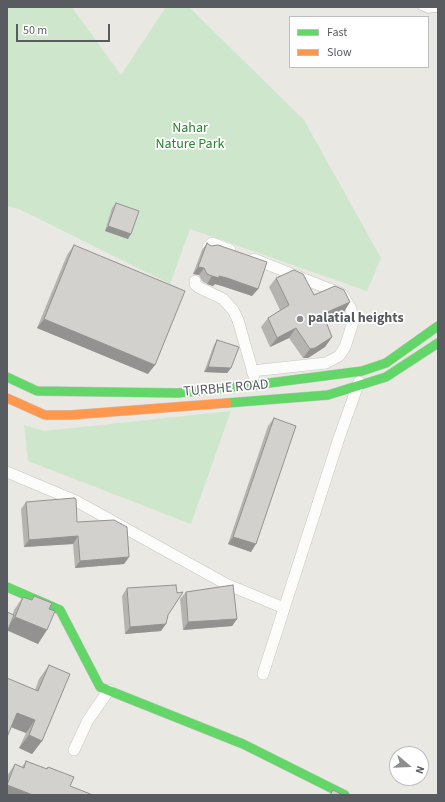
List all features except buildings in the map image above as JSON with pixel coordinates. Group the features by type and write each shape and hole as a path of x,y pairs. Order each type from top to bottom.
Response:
{"street":[{"path":"208,247 212,243 342,294 351,309 353,322 345,347 339,356 326,363 252,371"},
{"path":"195,281 195,284 198,287 223,299 233,310 238,320 252,371 256,401"},
{"path":"7,376 37,391 46,403 178,393 254,385 362,371 386,363 438,326"},
{"name":"TURBHE ROAD","path":"7,398 46,403 71,415 328,395 386,377 438,343"},
{"path":"263,674 362,371"},
{"path":"178,393 182,407"},
{"path":"7,472 76,501 226,584 284,608"},
{"path":"7,587 60,610 100,687 243,744 345,795"},
{"path":"74,750 88,720 108,690"}],"lane":[{"path":"422,7 428,10 438,9"}],"green space":[{"name":"Nahar Nature Park","path":"7,7 72,7 121,75 166,7 189,7 304,120 381,258 367,291 190,229 170,284 19,209 7,206"},
{"path":"231,411 191,524 28,461 24,425 44,431"}],"traffic: fast":[{"path":"7,377 37,391 178,393 254,385 362,371 386,363 438,326"},
{"path":"227,403 328,395 386,377 438,343"},
{"path":"7,587 60,610 100,687 243,744 345,795"}],"traffic: slow":[{"path":"7,398 45,415 71,415 227,403"}],"place":[{"name":"palatial heights","path":"300,319"}]}
